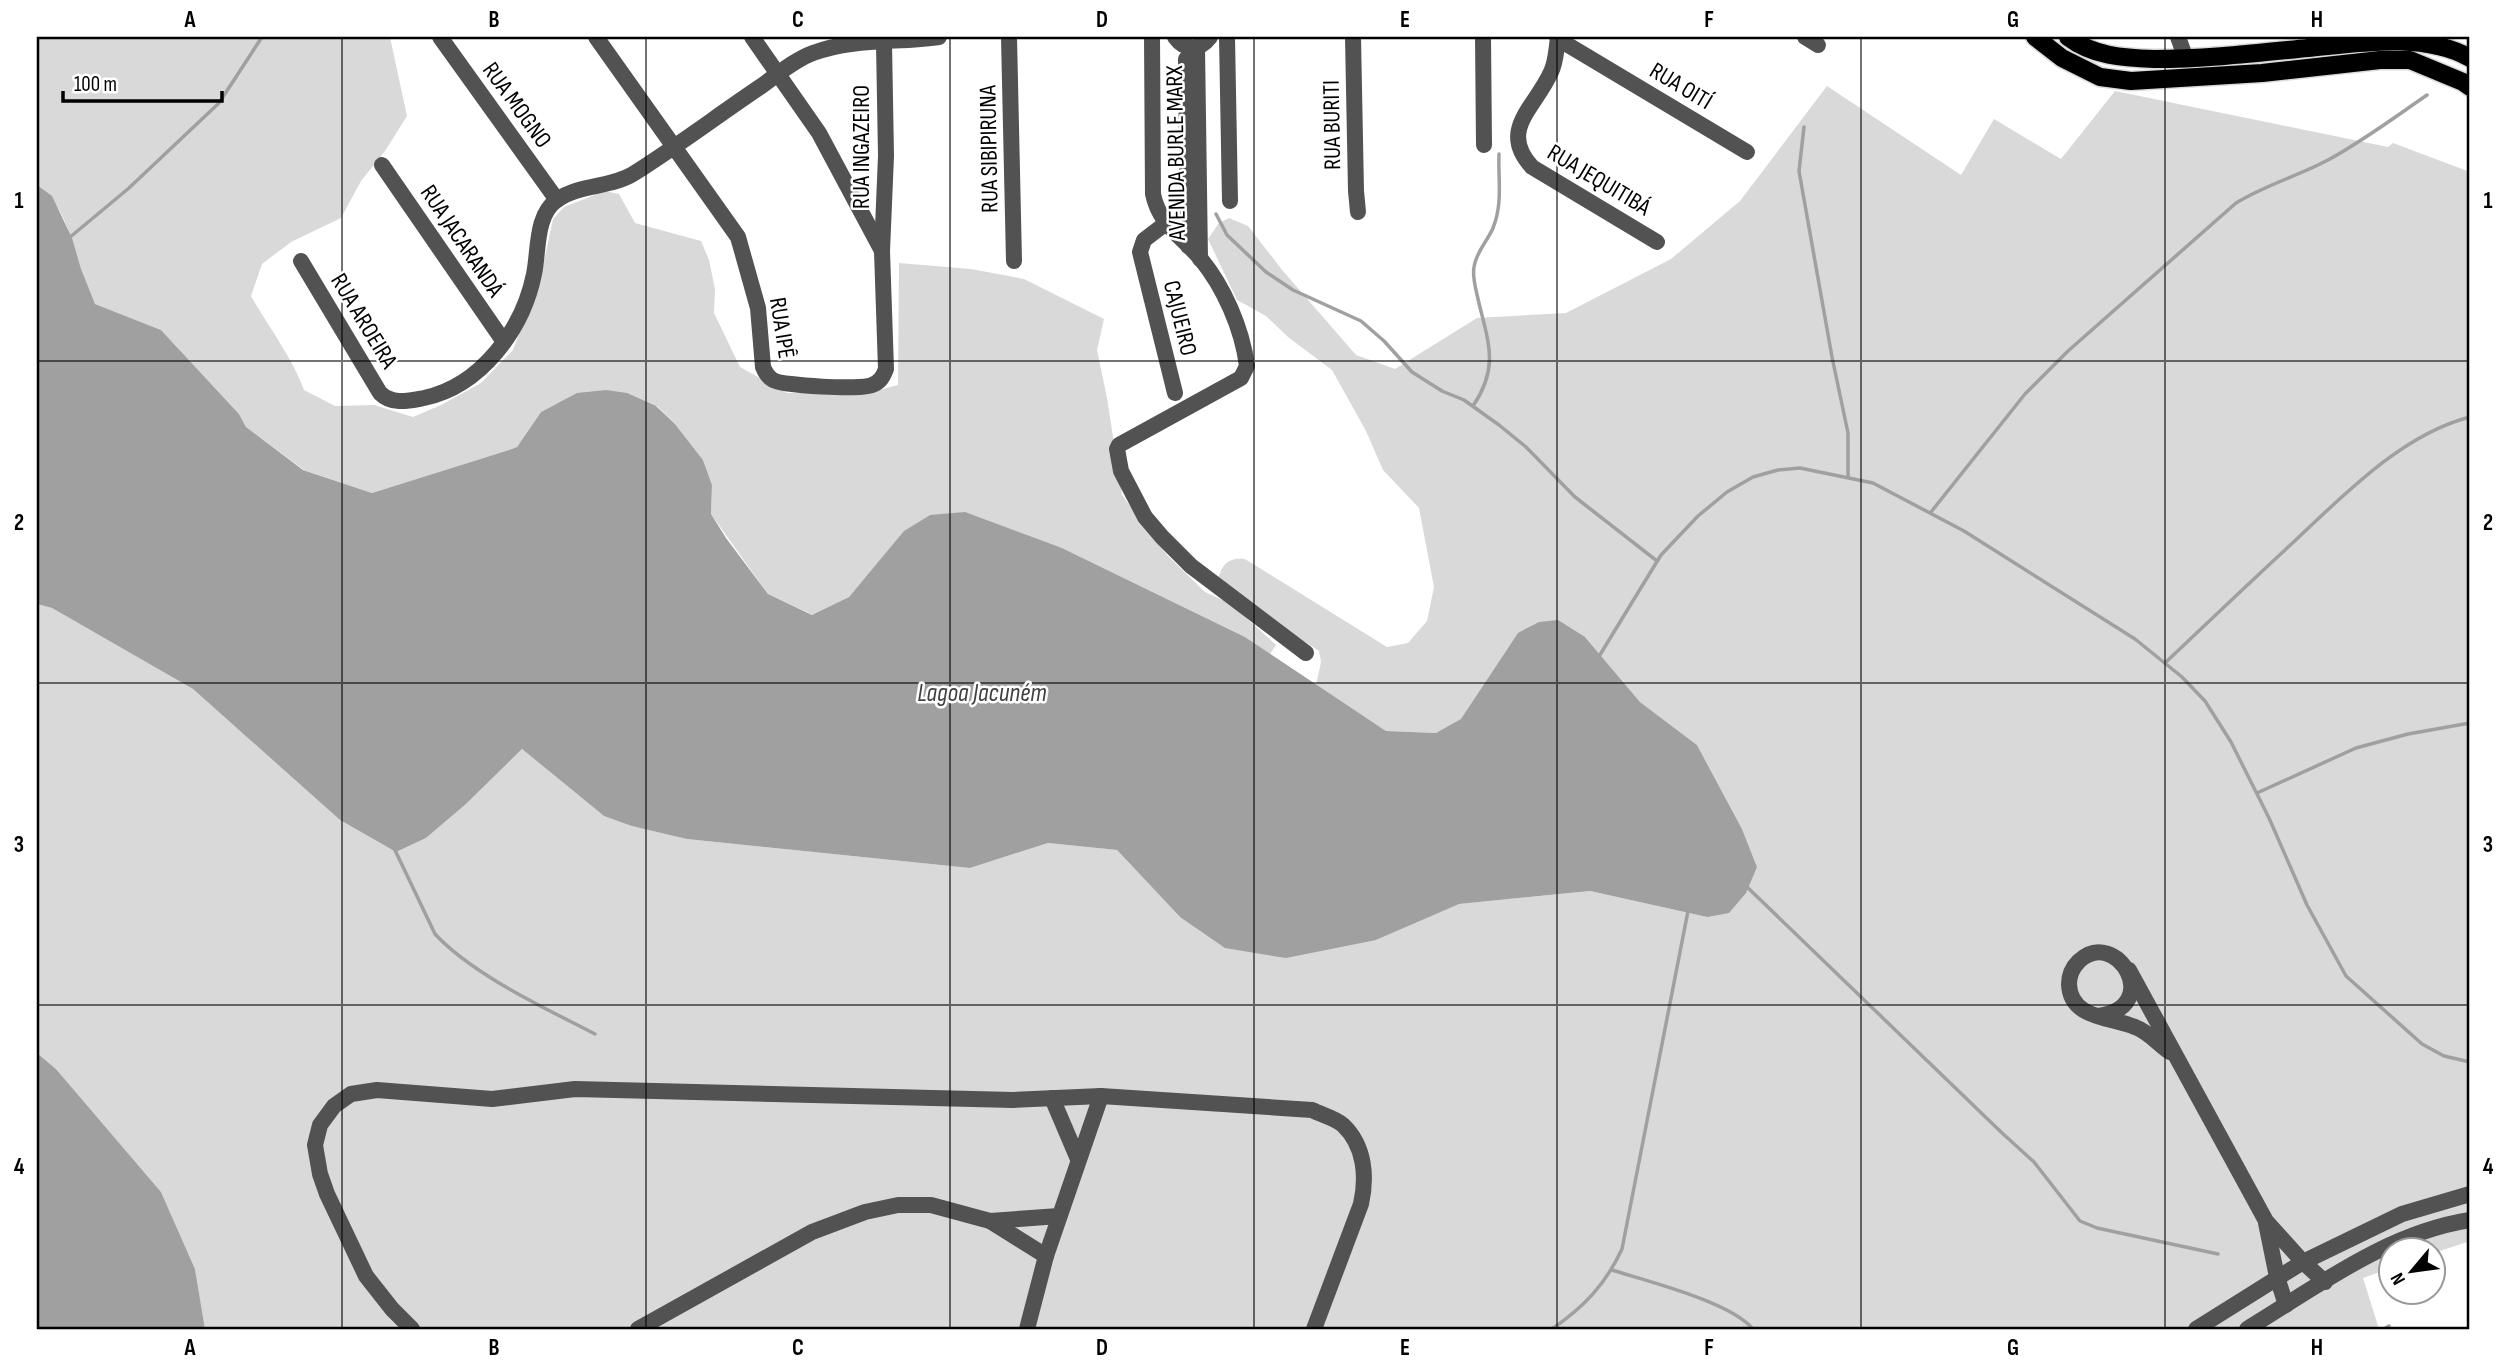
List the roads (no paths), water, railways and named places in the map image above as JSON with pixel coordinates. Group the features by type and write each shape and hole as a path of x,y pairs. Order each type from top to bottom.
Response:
{"main road":[{"path":"2035,37 2062,58 2100,77 2131,81 2262,73 2380,60 2410,60 2470,87"},
{"path":"2068,37 2101,54 2127,58 2186,59 2271,44 2370,39 2413,40 2453,50 2470,58"}],"street":[{"name":"RUA MOGNO","path":"440,37 557,200"},
{"path":"596,37 674,145"},
{"path":"752,37 819,133 882,251"},
{"path":"504,342 519,319 534,276 541,226 547,212 557,200 631,176 802,58 815,52 845,45 939,37"},
{"name":"RUA SIBIPIRUNA","path":"1009,37 1014,261"},
{"name":"AVENIDA BURLE MARX","path":"1152,37 1153,194 1156,207 1165,223 1200,259 1236,320 1245,353 1245,373 1241,378 1119,445 1117,449 1121,471 1145,517 1161,537 1191,566 1306,653"},
{"path":"1186,43 1202,45 1210,37"},
{"path":"1227,37 1230,201"},
{"name":"RUA BURITI","path":"1353,37 1356,191 1359,212"},
{"path":"1483,37 1484,145"},
{"path":"2178,37 2186,59"},
{"name":"RUA OITÍ","path":"1557,38 1747,152"},
{"name":"RUA JEQUITIBÁ","path":"1557,38 1551,72 1518,130 1516,142 1521,156 1532,167 1657,242"},
{"name":"RUA INGAZEIRO","path":"882,251 886,156 884,43"},
{"name":"AVENIDA BURLE MARX","path":"1186,43 1188,246"},
{"name":"AVENIDA BURLE MARX","path":"1186,43 1200,259"},
{"name":"RUA IPÊ","path":"674,145 738,237 758,308 763,367 772,380 788,385 869,387 883,377 886,369 882,251"},
{"name":"RUA JACARANDÁ","path":"382,165 504,342"},
{"name":"CAJUEIRO","path":"1165,223 1144,240 1140,251 1175,393"},
{"name":"RUA AROEIRA","path":"302,261 380,393 391,401 444,394 458,387 504,342"},
{"path":"2177,1056 2137,1027 2085,1013 2075,1004 2069,992 2073,967 2083,957 2095,953 2109,954 2120,960 2129,970 2177,1056 2266,1221 2325,1282"},
{"path":"2098,1016 2111,1014 2122,1007 2130,996 2132,983 2129,970"},
{"path":"412,1329 366,1276 320,1174 315,1145 320,1125 334,1106 351,1094 377,1090 492,1099 575,1090 614,1090 1013,1100 1101,1096 1312,1110 1342,1124 1356,1142 1366,1184 1314,1329"},
{"path":"1027,1329 1046,1256 1101,1096"},
{"path":"1052,1098 1079,1159"},
{"path":"2196,1329 2303,1262 2402,1214 2470,1194"},
{"path":"638,1329 812,1232 865,1212 898,1205 931,1205 990,1221 1046,1256"},
{"path":"990,1221 1059,1216"},
{"path":"2248,1329 2378,1249 2415,1233 2470,1220"},
{"path":"2266,1221 2277,1277 2287,1306"}],"water":[{"name":"Lagoa Jacuném","path":"37,185 52,196 72,238 95,304 161,330 239,414 246,427 303,470 372,493 517,447 541,412 577,393 606,390 627,393 656,406 675,424 703,460 712,485 711,514 768,594 812,615 849,597 904,531 930,515 965,512 1062,548 1245,637 1386,731 1436,733 1461,719 1518,633 1539,622 1558,620 1585,637 1640,702 1697,745 1742,829 1757,867 1746,893 1729,913 1707,917 1590,891 1459,904 1376,940 1286,958 1225,948 1180,917 1117,850 1048,843 970,868 687,839 632,826 604,816 522,749 466,804 426,838 396,852 340,820 193,689 52,608 37,604"},
{"path":"37,1053 56,1069 161,1192 195,1269 205,1329 37,1329"}],"waterway":[{"path":"69,238 129,188 219,103 262,37"},
{"path":"1931,512 2025,394 2068,351 2236,203 2328,160 2427,95"},
{"path":"1804,127 1799,171 1848,433 1848,477"},
{"path":"1473,406 1487,378 1489,366 1488,341 1474,283 1474,271 1477,257 1496,219 1499,200 1499,154"},
{"path":"1216,214 1227,235 1266,272 1293,290 1361,321 1384,341 1412,372 1442,391 1464,400 1499,425 1526,447 1575,497 1657,561"},
{"path":"2165,663 2371,472 2419,438 2470,417"},
{"path":"1598,658 1661,555 1698,516 1727,492 1753,477 1778,470 1800,468 1873,483 1964,531 2135,639 2182,677 2205,701 2231,742 2269,818 2307,905 2346,976 2422,1044 2444,1056 2470,1062"},
{"path":"2257,793 2356,748 2408,734 2470,723"},
{"path":"394,848 435,934 451,949 510,990 595,1034"},
{"path":"1745,885 2034,1162 2080,1221 2097,1228 2218,1254"},
{"path":"1552,1329 1593,1294 1622,1249 1688,911"},
{"path":"1612,1270 1708,1301 1742,1319 1753,1329"},
{"path":"2384,1329 2389,1326"}]}
